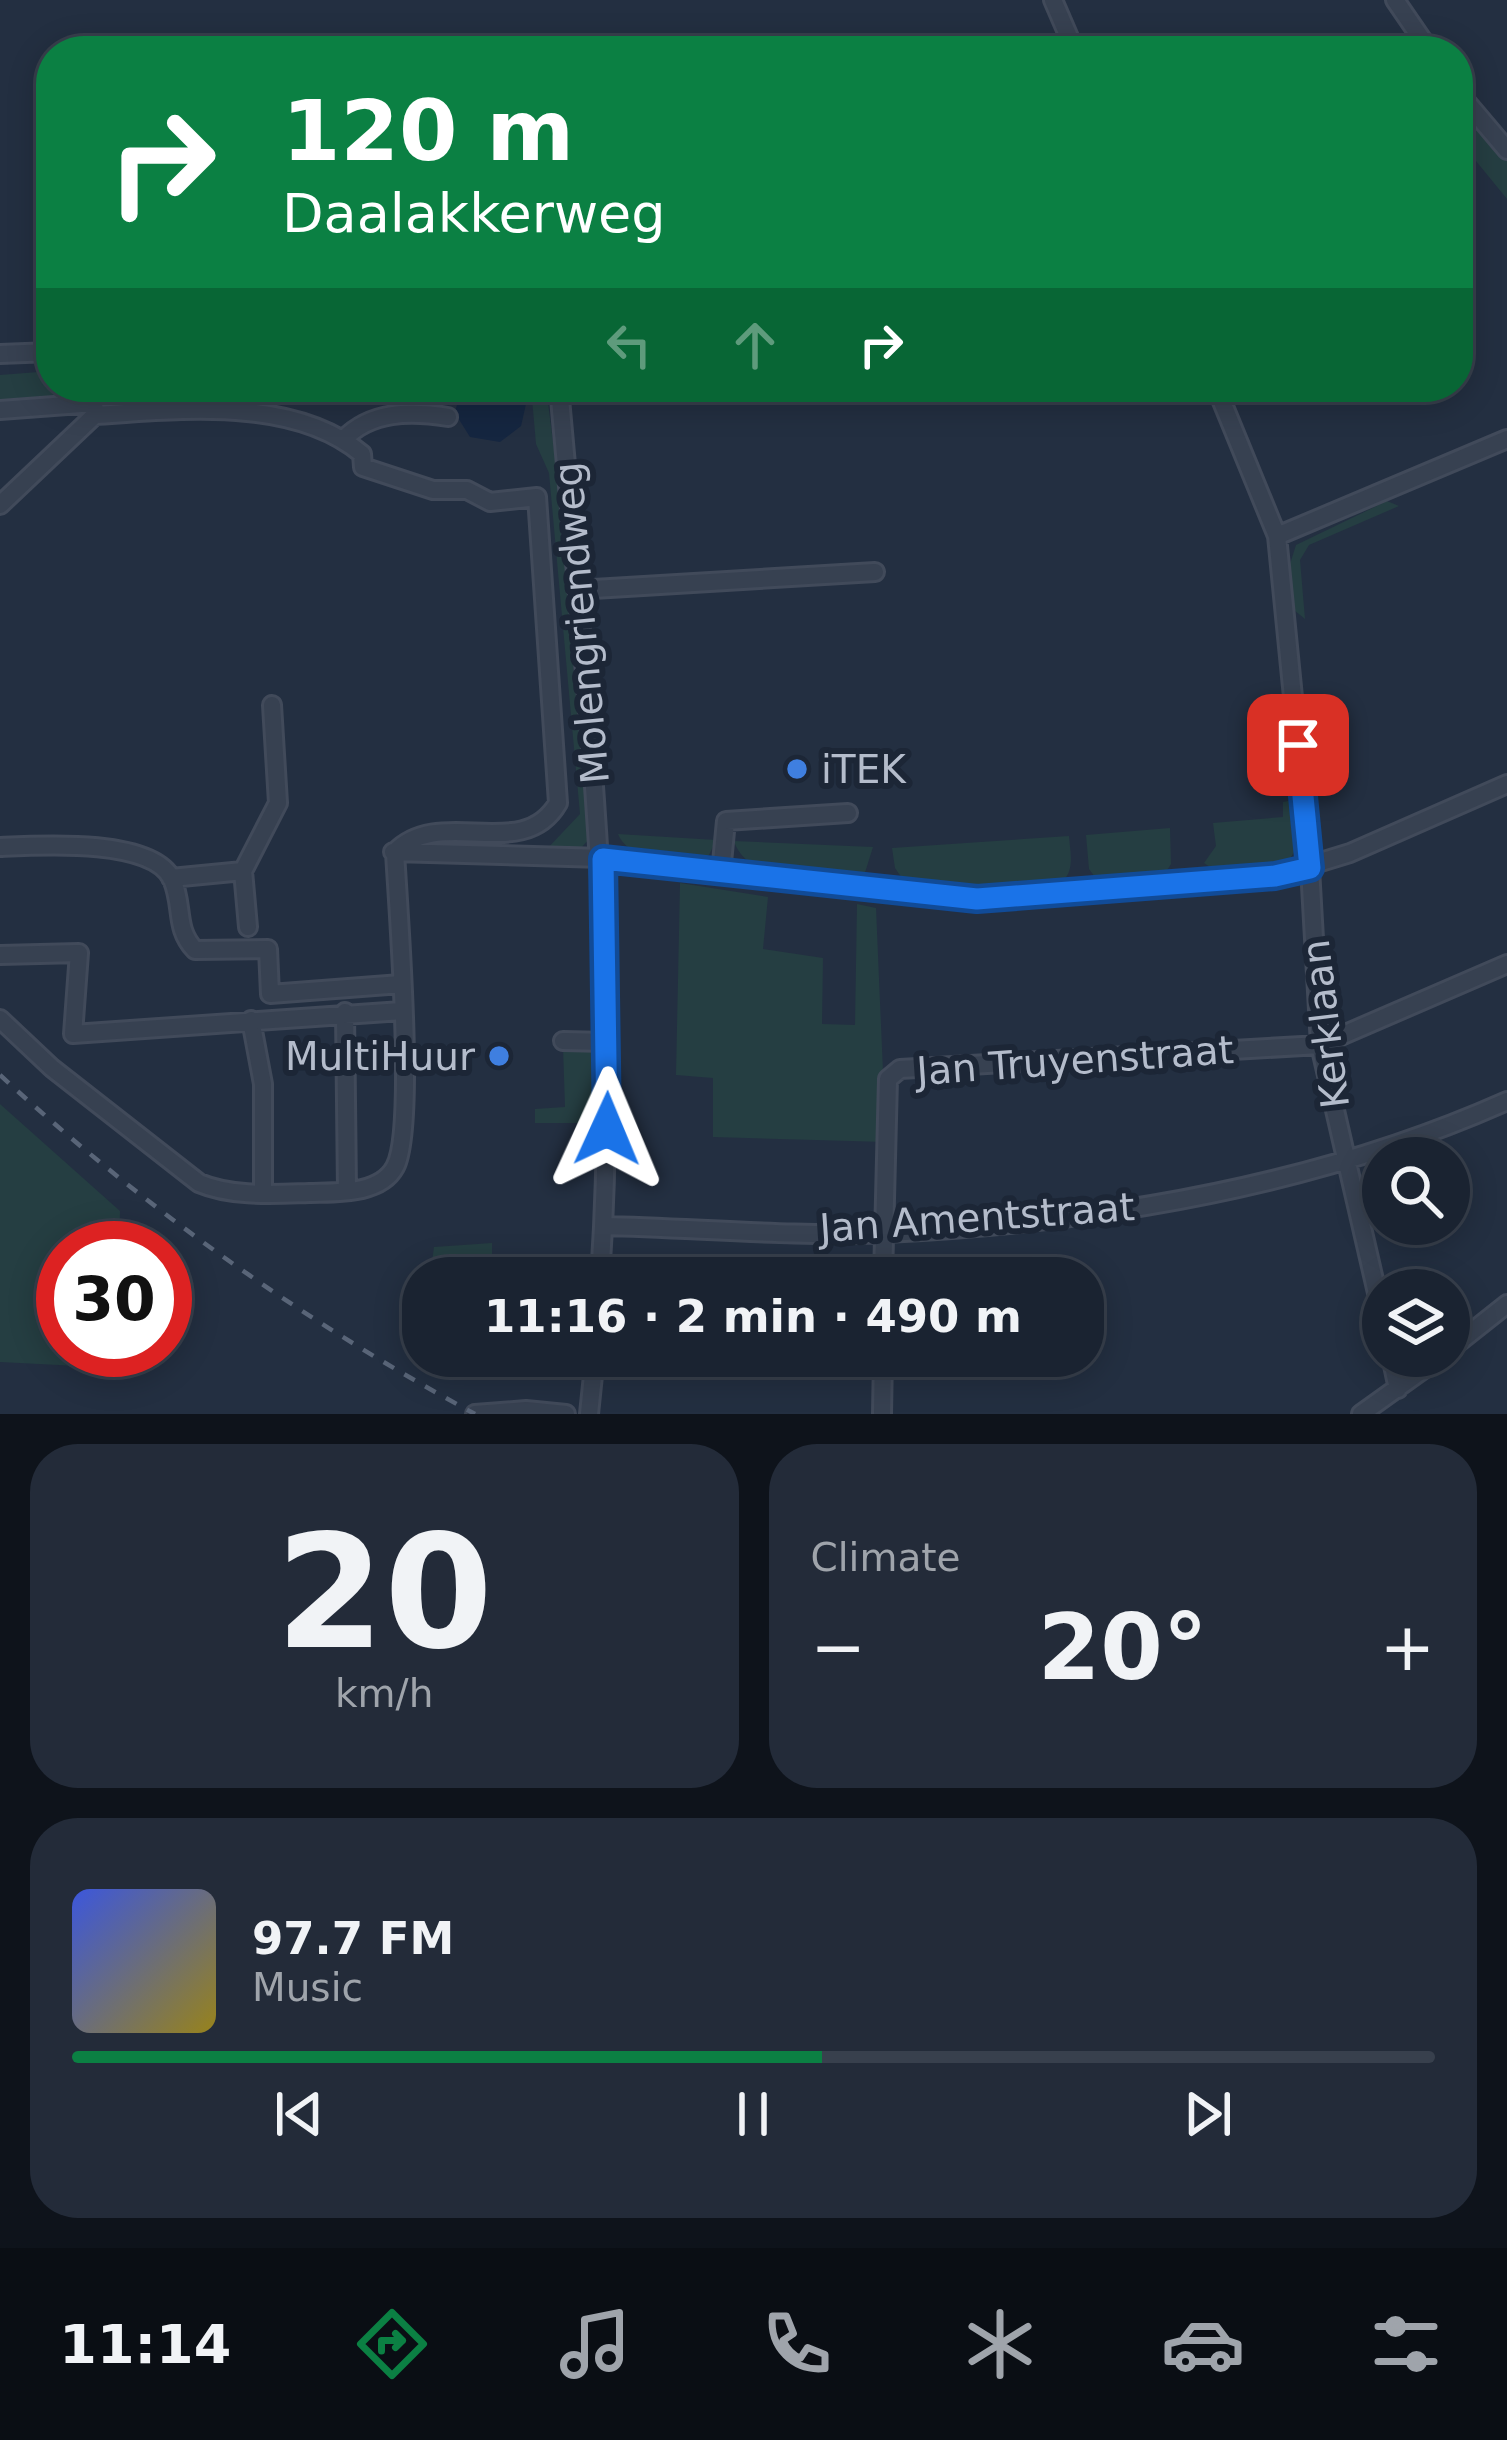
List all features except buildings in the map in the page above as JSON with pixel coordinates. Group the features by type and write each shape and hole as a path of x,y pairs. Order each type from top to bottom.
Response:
{"street":[{"path":"1053,0 1069,36"},
{"path":"1395,0 1420,36"},
{"path":"1473,110 1507,150"},
{"path":"0,354 36,353"},
{"name":"Molengriendweg","path":"560,402 603,859 608,1042 602,1257"},
{"name":"Kerklaan","path":"1222,402 1277,536 1310,868 1320,1046 1371,1269"},
{"path":"0,410 94,404 95,415"},
{"path":"0,505 95,415 230,407 344,439 362,454 363,466 433,490 467,490 490,502 537,497 558,802 547,822 530,831 427,833 394,852"},
{"path":"344,439 362,420 421,412 448,416"},
{"path":"1277,536 1507,439"},
{"path":"577,590 875,572"},
{"path":"248,926 243,871 278,803 272,705"},
{"path":"394,852 603,859 977,899 1275,876 1310,868 1507,784"},
{"path":"721,873 726,821 848,812"},
{"path":"0,847 57,844 152,857 171,878 180,934 195,950 268,949 270,994 401,984"},
{"path":"0,1018 52,1068 199,1183 216,1190 262,1193 372,1186 395,1167 402,1011 394,852"},
{"path":"171,878 243,871"},
{"path":"0,955 80,952 73,1034 402,1011"},
{"path":"1320,1046 1507,964"},
{"path":"345,1012 347,1191"},
{"path":"251,1020 263,1084 262,1193"},
{"path":"563,1041 608,1042"},
{"name":"Jan Truyenstraat","path":"883,1257 888,1079 901,1069 1320,1046"},
{"name":"Jan Amentstraat","path":"604,1226 884,1233 1174,1201 1345,1162 1507,1101"},
{"path":"1470,1333 1507,1304"},
{"path":"590,1414 594,1377"},
{"path":"882,1414 883,1377"},
{"path":"1395,1377 1398,1389"},
{"path":"1361,1414 1414,1377"},
{"path":"476,1414 526,1410 566,1414"}],"green space":[{"path":"1473,115 1507,158 1507,199 1473,157"},
{"path":"36,372 36,401 0,404 0,375"},
{"path":"532,402 548,402 576,622 570,632 586,807 595,819 592,836 579,850 545,851 580,814 549,473 536,444"},
{"path":"1387,501 1399,506 1309,545 1300,560 1305,619 1294,610 1290,564 1296,545"},
{"path":"1283,802 1298,804 1297,844 1284,864 1260,872 1222,875 1204,863 1216,846 1213,823 1283,817"},
{"path":"1170,828 1171,864 1164,875 1098,881 1089,869 1086,835"},
{"path":"618,834 716,840 709,855 672,861 633,851"},
{"path":"1069,836 1070,865 1063,881 1050,889 1011,895 906,884 895,868 892,848"},
{"path":"734,841 873,847 863,879 810,878 755,866"},
{"path":"680,883 768,897 763,949 823,958 822,1024 855,1025 857,904 876,908 886,1142 713,1137 713,1078 676,1075"},
{"path":"563,1047 597,1051 597,1123 535,1123 535,1109 565,1107"},
{"path":"0,1104 120,1211 120,1221 36,1221 36,1364 0,1362"},
{"path":"492,1243 492,1257 433,1257 434,1247"}],"water":[{"path":"458,402 526,404 521,426 500,442 470,437 455,413"}],"railway":[{"path":"0,1075 111,1171 227,1260 348,1340 475,1414"}],"place":[{"name":"iTEK","path":"797,769"},
{"name":"MultiHuur","path":"499,1056"}],"route":[{"path":"607,1129 603,859 873,892 977,899 1275,876 1310,868 1298,745"}]}
